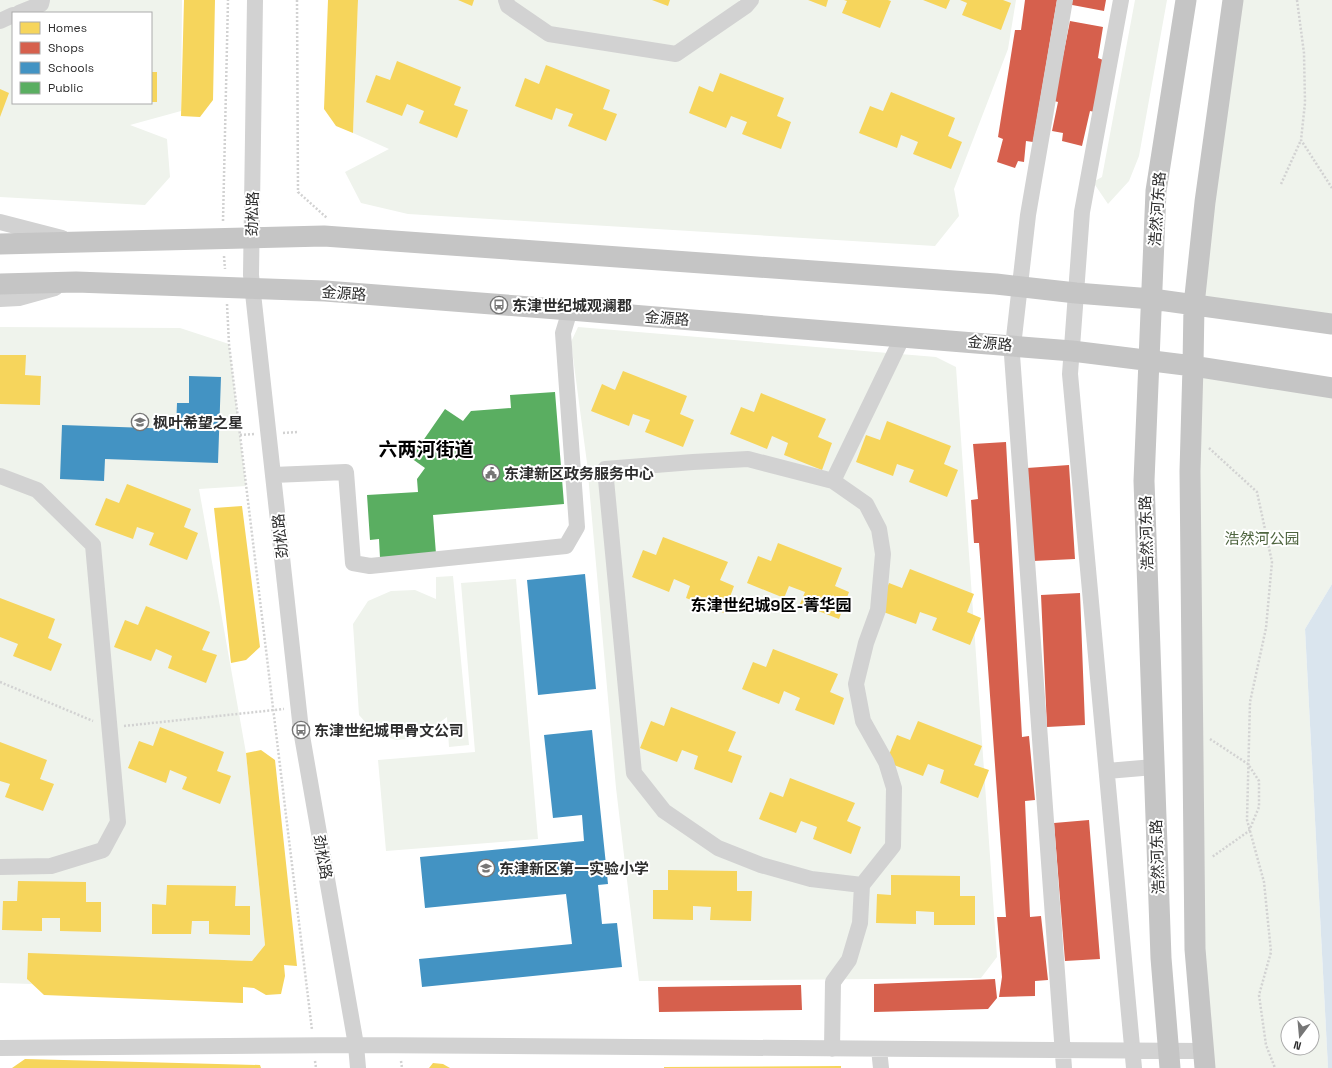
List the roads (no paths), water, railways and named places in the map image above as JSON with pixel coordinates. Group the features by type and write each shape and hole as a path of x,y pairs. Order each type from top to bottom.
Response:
{"main road":[{"name":"浩然河东路","path":"1170,1060 1161,958 1144,481 1156,191 1186,0"},
{"path":"1205,1060 1195,949 1191,431 1194,305 1205,202 1233,0"},
{"path":"0,244 324,236 980,282 1076,293 1152,299 1332,324"},
{"name":"金源路","path":"0,284 76,282 325,291 570,310 1072,351 1193,366 1332,388"}],"street":[{"path":"21,12 41,4 42,0"},
{"name":"劲松路","path":"255,0 251,238 252,288 304,745 356,1046 358,1068"},
{"path":"506,0 508,6 549,34 676,54 746,6 751,0"},
{"path":"1064,1068 1012,355 1028,216 1065,0"},
{"path":"1121,0 1082,212 1070,374 1134,1068"},
{"path":"0,21 12,15"},
{"path":"0,222 79,242"},
{"path":"0,299 19,298 76,282"},
{"path":"273,475 346,472 353,562 370,566 566,546 577,527 563,332 570,310"},
{"path":"833,481 903,336"},
{"path":"832,1049 833,982 849,960 860,922 862,885 893,846 894,788 886,762 864,721 856,684 866,643 878,610 883,554 879,529 866,504 833,481 748,459 605,469 634,773 664,811 718,848 761,864 811,879 862,885"},
{"path":"0,476 37,490 93,545 118,822 103,850 51,866 0,867"},
{"path":"1107,771 1154,767"},
{"path":"0,1048 356,1046 1062,1050 1132,1051 1170,1060 1205,1060"},
{"path":"879,1049 881,1068"}],"place":[{"name":"东津世纪城观澜郡","path":"499,305"},
{"name":"枫叶希望之星","path":"140,422"},
{"name":"东津新区政务服务中心","path":"491,473"},
{"name":"东津世纪城甲骨文公司","path":"301,730"},
{"name":"东津新区第一实验小学","path":"486,868"}],"district":[{"name":"六两河街道","path":"426,449"},
{"name":"东津世纪城9区-菁华园","path":"771,605"}],"park label":[{"name":"浩然河公园","path":"1262,538"}]}
